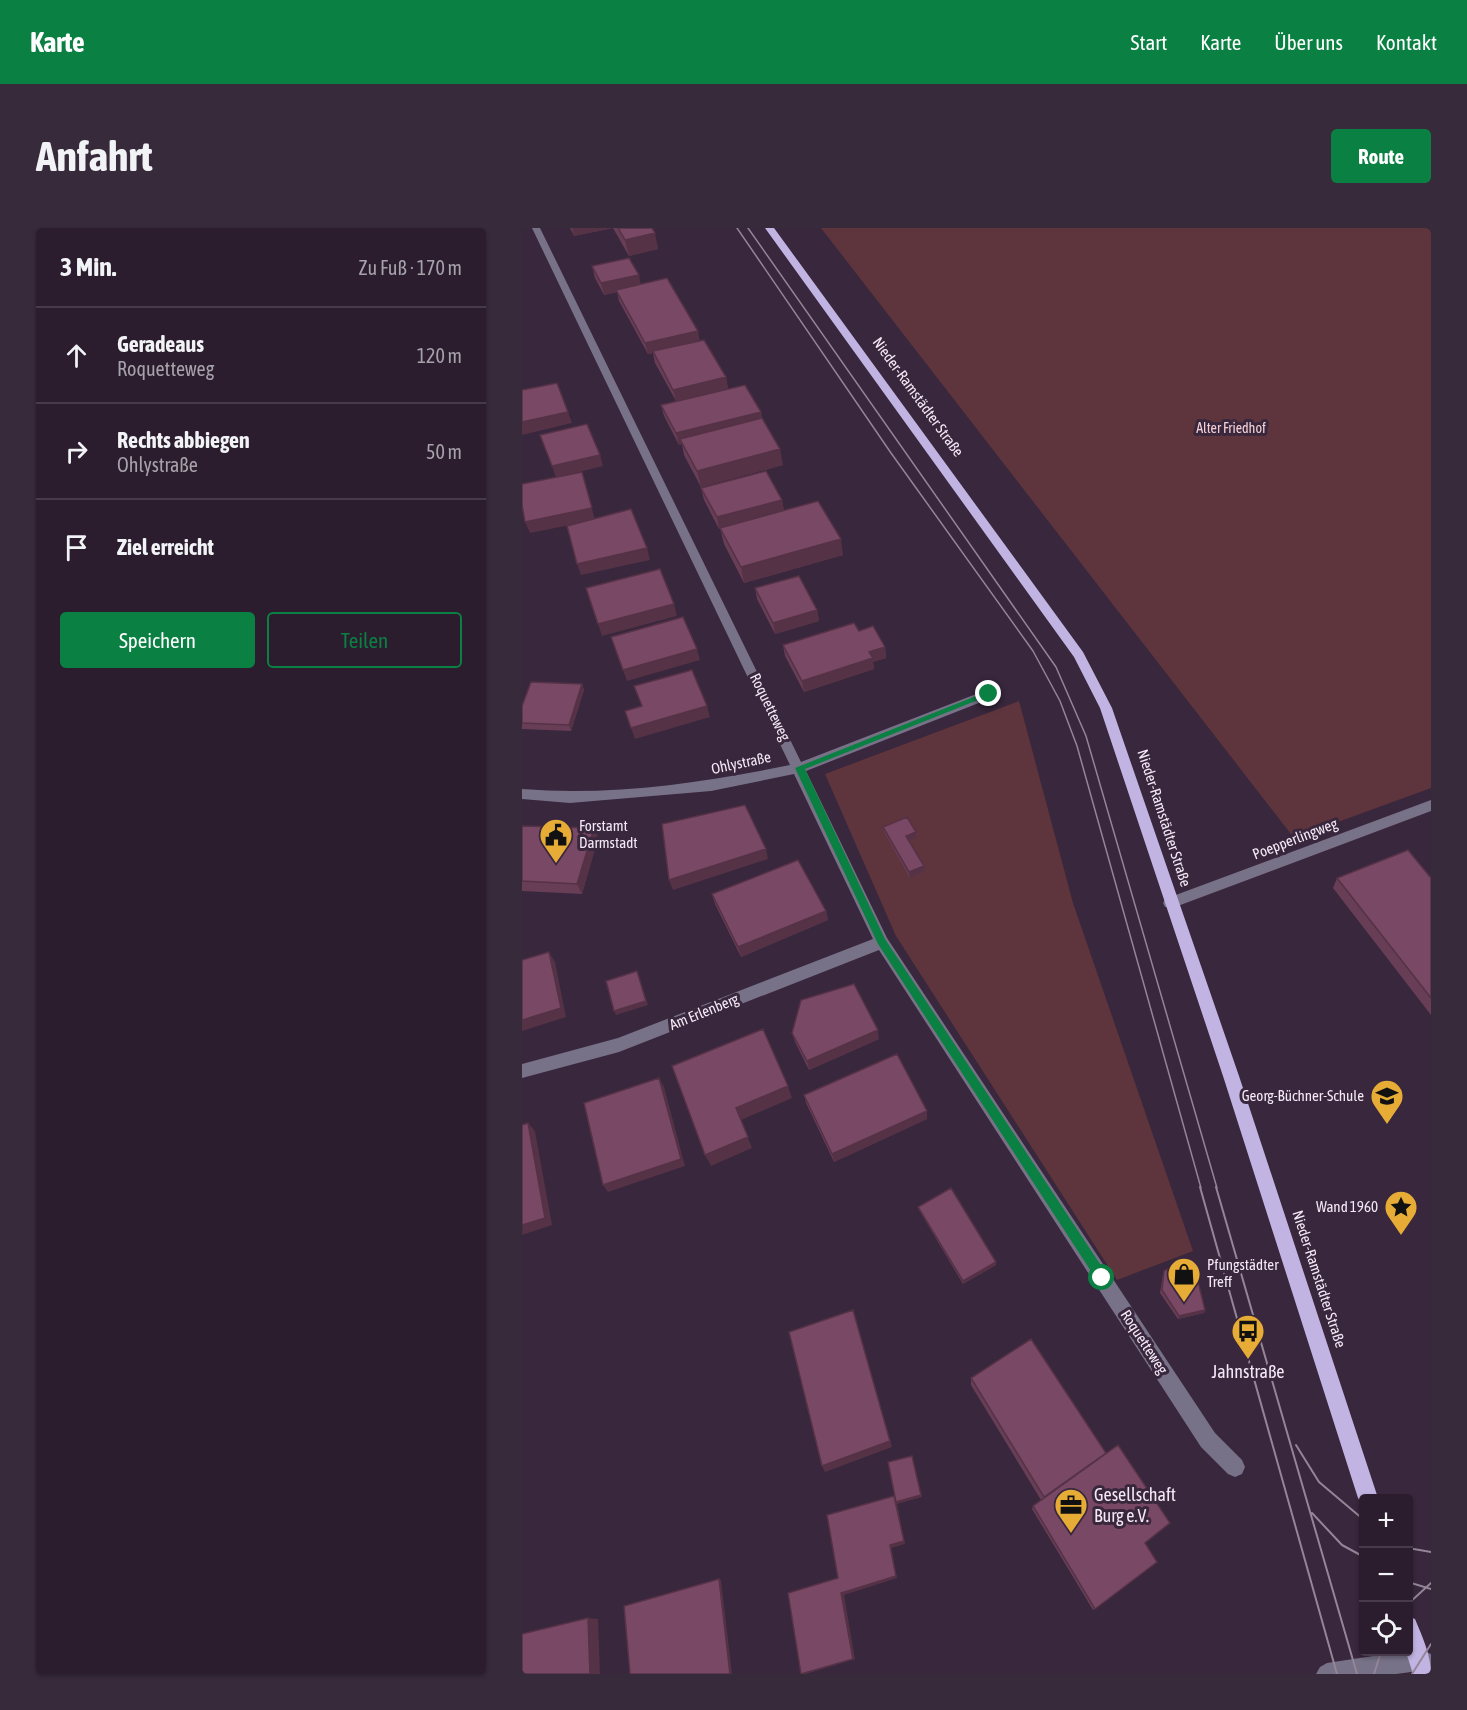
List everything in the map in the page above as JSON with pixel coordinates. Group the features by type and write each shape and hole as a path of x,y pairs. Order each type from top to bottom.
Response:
{"main road":[{"name":"Nieder-Ramstädter Straße","path":"770,228 1079,655 1106,708 1170,903 1231,1076 1367,1494"},
{"path":"1413,1638 1425,1666"}],"street":[{"name":"Roquetteweg","path":"536,228 800,768 882,942 1208,1440 1235,1467"},
{"name":"Ohlystraße","path":"522,794 570,798 711,786 800,768 989,694"},
{"name":"Poepperlingweg","path":"1170,903 1431,805"},
{"name":"Am Erlenberg","path":"522,1071 619,1045 882,942"},
{"path":"1327,1674 1425,1666"}],"green space":[{"name":"Alter Friedhof","path":"821,228 1431,228 1431,788 1294,838"},
{"path":"1019,701 1073,903 1193,1251 1117,1280 896,936 825,774"}],"building":[{"path":"618,228 652,228 655,233 625,240"},
{"path":"629,258 639,275 601,283 592,266"},
{"path":"667,278 698,331 645,343 616,290"},
{"path":"704,340 726,377 673,390 653,351"},
{"path":"557,383 568,412 522,422 522,390"},
{"path":"745,385 761,412 676,433 661,405"},
{"path":"762,418 780,449 697,471 680,439"},
{"path":"587,424 600,455 552,466 540,435"},
{"path":"766,471 782,500 717,517 701,488"},
{"path":"582,472 592,508 525,522 522,484"},
{"path":"818,501 841,539 741,567 720,528"},
{"path":"631,509 647,548 577,564 567,526"},
{"path":"660,569 674,604 598,624 586,588"},
{"path":"799,576 817,610 773,623 755,588"},
{"path":"683,617 697,649 623,670 611,637"},
{"path":"854,623 859,631 873,626 885,647 869,652 873,658 802,681 783,645"},
{"path":"692,670 707,706 631,728 625,711 642,706 634,686"},
{"path":"531,682 582,684 569,725 522,723 522,706"},
{"path":"745,805 766,849 669,880 662,824"},
{"path":"907,817 916,832 906,836 924,866 909,872 883,827"},
{"name":"Forstamt Darmstadt","path":"522,826 594,828 577,884 522,881"},
{"path":"1408,850 1431,878 1431,998 1337,878"},
{"path":"798,860 826,911 738,947 712,894"},
{"path":"549,952 561,1008 522,1020 522,960"},
{"path":"637,971 646,1001 614,1011 606,981"},
{"path":"854,984 878,1030 807,1061 792,1033 801,1000"},
{"path":"763,1029 788,1086 736,1108 748,1137 705,1155 672,1066"},
{"path":"897,1054 927,1111 832,1154 804,1095"},
{"path":"659,1078 681,1159 603,1185 584,1103"},
{"path":"528,1123 545,1218 522,1225 522,1125"},
{"path":"951,1188 996,1262 963,1281 918,1207"},
{"name":"Pfungstädter Treff","path":"1176,1264 1195,1269 1205,1310 1179,1316 1162,1290 1164,1271"},
{"path":"853,1310 890,1441 822,1466 789,1332"},
{"path":"1031,1339 1106,1453 1044,1497 971,1378"},
{"path":"1118,1445 1170,1523 1145,1543 1157,1562 1095,1609 1033,1506"},
{"path":"912,1456 921,1495 896,1502 888,1462"},
{"path":"894,1496 904,1541 890,1545 896,1576 841,1593 853,1659 801,1674 788,1593 838,1578 827,1515"},
{"path":"719,1579 730,1674 630,1674 624,1606"},
{"path":"588,1618 590,1674 522,1674 522,1634"}],"tram line":[{"path":"737,228 891,453 1033,651 1060,701 1077,746 1201,1188"},
{"path":"748,228 1056,667 1086,736 1217,1188"},
{"path":"1200,1187 1337,1674"},
{"path":"1216,1187 1357,1674"},
{"path":"1296,1445 1319,1482 1359,1516"},
{"path":"1312,1513 1342,1545 1359,1554"},
{"path":"1413,1549 1431,1552"},
{"path":"1426,1588 1431,1583"},
{"path":"1413,1584 1426,1588"},
{"path":"1410,1602 1426,1588"},
{"path":"1426,1588 1431,1589"},
{"path":"1412,1674 1431,1644"},
{"path":"1374,1674 1380,1656"}],"place":[{"name":"Forstamt Darmstadt","path":"556,864"},
{"name":"Georg-Büchner-Schule","path":"1387,1125"},
{"name":"Wand 1960","path":"1401,1236"},
{"name":"Pfungstädter Treff","path":"1184,1303"},
{"name":"Jahnstraße","path":"1248,1360"},
{"name":"Gesellschaft Burg e.V.","path":"1071,1534"}],"route":[{"path":"989,694 800,768 882,942 1102,1278"}]}
